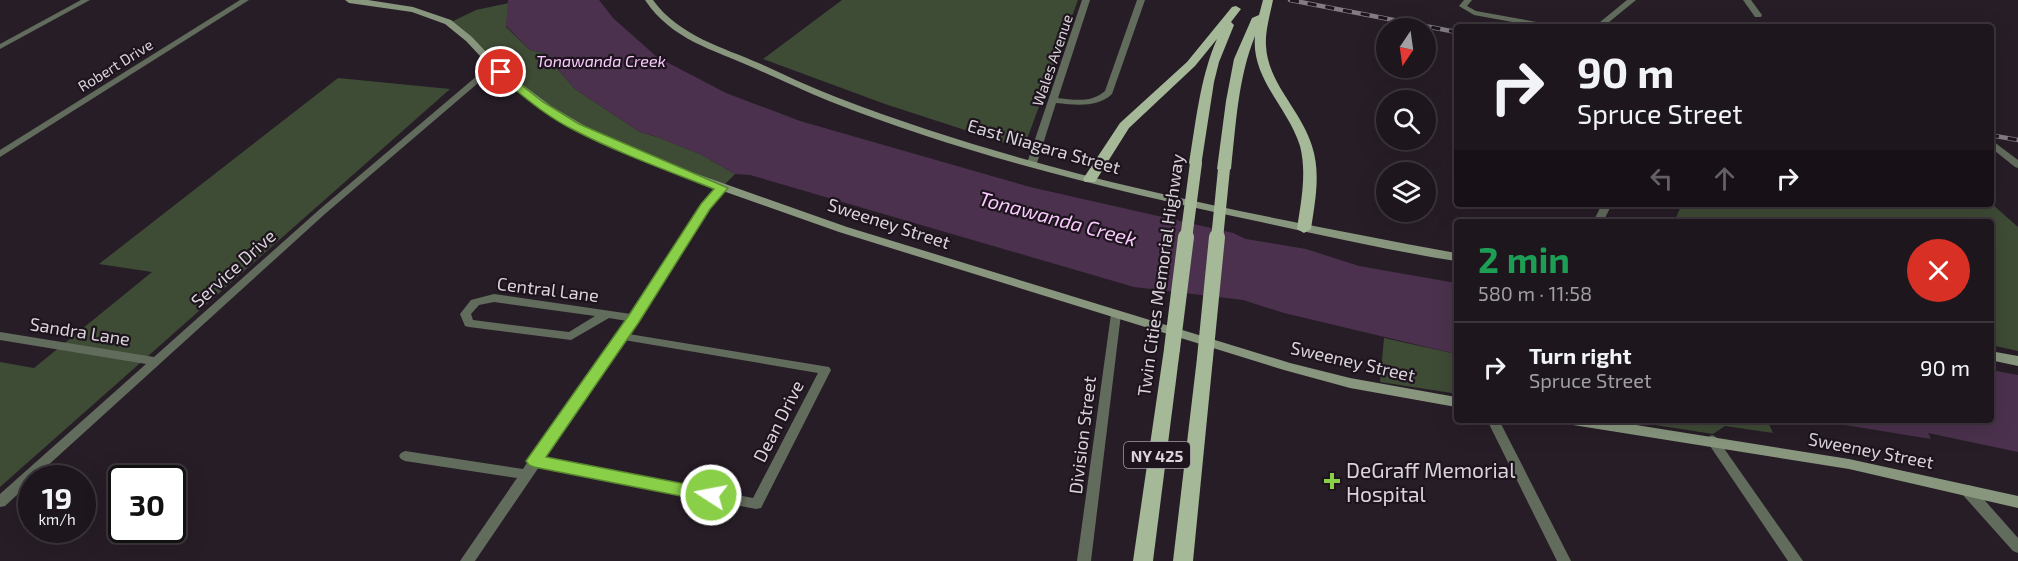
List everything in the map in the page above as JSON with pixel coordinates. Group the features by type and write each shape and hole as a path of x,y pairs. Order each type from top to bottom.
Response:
{"main road":[{"name":"Twin Cities Memorial Highway","path":"1143,561 1208,82 1238,4"},
{"path":"1090,179 1124,126 1191,64 1238,4"},
{"path":"1265,4 1260,44 1263,63 1276,92 1299,130 1309,158 1310,178 1304,229"},
{"name":"NY 425","path":"1183,561 1232,101 1240,59 1265,4"}],"street":[{"path":"0,47 86,0"},
{"name":"Robert Drive","path":"0,154 245,0"},
{"name":"Sweeney Street","path":"349,0 431,15 449,23 494,66 539,104 575,126 633,153 721,188 876,240 1313,374 1454,402"},
{"name":"East Niagara Street","path":"650,0 663,18 682,32 816,92 878,115 1090,179 1304,229 1454,257"},
{"name":"Wales Avenue","path":"1032,163 1086,0"},
{"path":"1054,100 1080,102 1100,99 1109,92 1141,0"},
{"path":"1602,24 1632,0"},
{"path":"1747,0 1758,15"},
{"path":"1466,2 1464,9 1473,13 1536,24"},
{"name":"Service Drive","path":"0,502 323,211 494,66"},
{"path":"1994,145 2018,165"},
{"path":"467,561 634,318 705,207 721,188"},
{"name":"Central Lane","path":"607,314 571,336 469,323 465,314 475,302 494,298 607,314 634,318"},
{"name":"Division Street","path":"1084,561 1116,314"},
{"name":"Sandra Lane","path":"0,336 154,361"},
{"name":"Dean Drive","path":"534,461 756,504 825,370 621,336"},
{"path":"1994,356 2018,361"},
{"path":"1495,423 1564,561"},
{"name":"Sweeney Street","path":"1594,423 1712,440 1849,464 2018,502"},
{"path":"1712,440 1796,561"},
{"path":"405,456 525,474"},
{"path":"1967,489 2018,547"}],"green space":[{"path":"842,0 1078,0 1026,142 1014,146 885,104 763,59"},
{"path":"509,3 506,27 530,50 544,53 575,89 640,132 702,155 735,174 721,188 575,126 501,72 449,23 476,10"},
{"path":"338,78 450,89 25,465 18,465 18,471 0,487 0,362 34,368 152,272 99,264"},
{"path":"1994,206 2018,227 2018,351 1994,346 1994,219 1675,219 1681,207"},
{"path":"1384,338 1454,354 1454,390 1452,393 1380,382"},
{"path":"1642,423 1768,423 1773,433 1725,426 1713,434"}],"water":[{"name":"Tonawanda Creek","path":"508,0 599,0 613,18 657,57 726,93 800,121 1030,187 1233,233 1246,239 1306,249 1359,266 1454,283 1454,354 1284,313 1243,300 1134,287 750,175 735,174 702,155 640,132 575,89 544,53 530,50 506,26"},
{"path":"1994,371 2018,375 2018,452 1928,433 1931,439 1832,423 1994,423"}],"railway":[{"path":"1290,0 1454,32"},
{"path":"1994,136 2018,140"}],"place":[{"name":"DeGraff Memorial Hospital","path":"1332,481"}],"route":[{"path":"501,72 539,104 575,126 633,153 721,188 705,207 634,318 534,461 711,495"}]}
